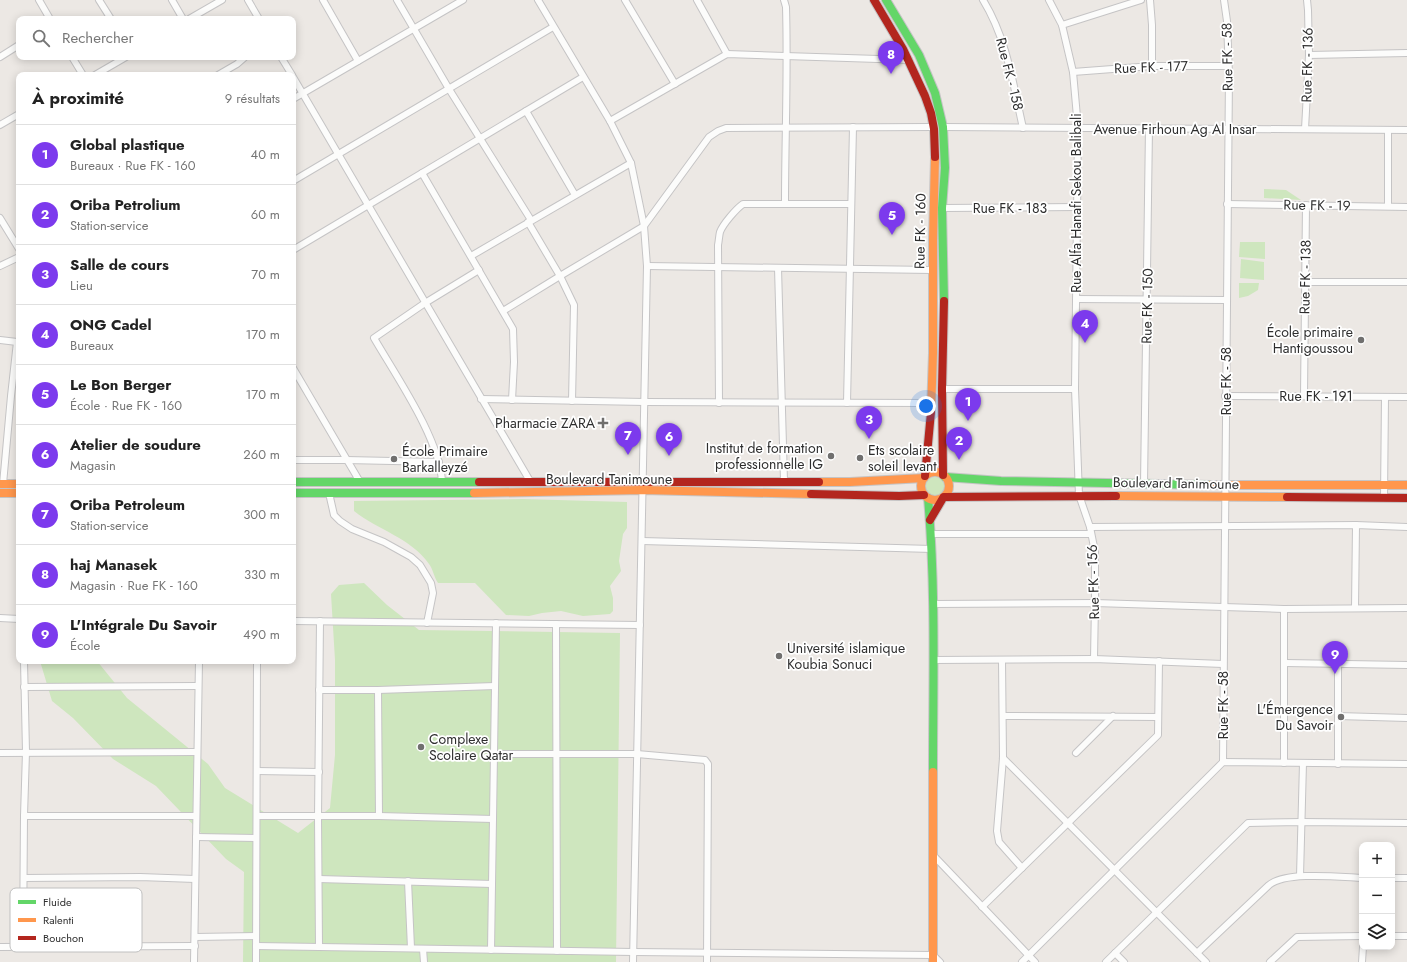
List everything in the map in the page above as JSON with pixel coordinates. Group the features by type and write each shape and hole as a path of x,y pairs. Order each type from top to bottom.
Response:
{"main road":[{"name":"Rue FK - 160","path":"886,0 919,55 935,93 943,127 945,168 942,208 944,275 942,389 944,476"},
{"name":"Rue FK - 160","path":"878,1 923,90 933,127 935,162 932,270 932,403 925,477"},
{"path":"930,112 940,111"},
{"path":"930,520 949,489 948,480 944,476 934,472 925,477 921,485 926,496 930,520 932,549 933,958"},
{"name":"Boulevard Tanimoune","path":"944,476 1001,481 1225,485 1407,486"},
{"name":"Boulevard Tanimoune","path":"296,482 850,482 925,477"},
{"path":"2,484 16,484"},
{"name":"Boulevard Tanimoune","path":"296,493 435,494 643,490 926,496"},
{"path":"0,493 16,493"},
{"name":"Boulevard Tanimoune","path":"944,497 1079,495 1407,498"},
{"path":"926,496 936,500 944,497"}],"street":[{"path":"38,0 48,16"},
{"path":"99,0 109,16"},
{"path":"172,0 181,16"},
{"path":"194,16 222,0"},
{"path":"248,0 257,16"},
{"path":"323,0 358,61"},
{"path":"397,0 449,89 530,221 574,305 572,401"},
{"path":"296,97 463,0"},
{"path":"538,0 610,121 631,163 644,226 647,266 645,402 633,962"},
{"path":"625,0 675,84"},
{"path":"697,0 727,54"},
{"path":"784,0 786,8 788,56 785,128 785,204"},
{"name":"Rue Alfa Hanafi Sekou Balibali","path":"1049,0 1062,25 1073,72 1078,128 1076,389 1079,482"},
{"path":"1062,25 1141,0"},
{"path":"1150,0 1152,25 1152,66"},
{"name":"Rue FK - 58","path":"1223,762 1228,129 1227,20 1224,0"},
{"name":"Rue FK - 136","path":"1305,129 1309,55 1307,0"},
{"name":"Rue FK - 158","path":"986,1 997,26 1007,56 1023,128"},
{"path":"296,179 553,27"},
{"path":"0,56 16,47"},
{"path":"1309,55 1407,53"},
{"path":"610,121 727,54 909,60"},
{"path":"74,60 80,72"},
{"path":"100,72 121,60"},
{"path":"224,72 235,66 242,60"},
{"path":"283,60 290,72"},
{"name":"Rue FK - 177","path":"1073,72 1152,66 1228,66"},
{"path":"296,248 583,77"},
{"path":"296,83 530,481"},
{"path":"526,111 575,195"},
{"path":"0,125 16,116"},
{"path":"848,403 852,127"},
{"path":"503,311 644,226 710,137 718,131 726,128 933,127"},
{"name":"Avenue Firhoun Ag Al Insar","path":"943,127 1407,130"},
{"name":"Rue FK - 150","path":"1144,484 1149,128"},
{"path":"1388,130 1388,206"},
{"path":"471,256 631,163"},
{"path":"422,173 480,270 513,329 514,362 512,400"},
{"path":"719,403 718,245 721,231 736,210 743,204 851,204"},
{"name":"Rue FK - 19","path":"1227,204 1407,207"},
{"name":"Rue FK - 138","path":"1304,396 1306,205"},
{"name":"Rue FK - 183","path":"942,208 1077,207"},
{"path":"0,218 16,244"},
{"path":"0,266 16,258"},
{"path":"647,266 932,270"},
{"path":"778,268 784,481"},
{"path":"442,482 439,462 430,438 418,414 374,338 480,270"},
{"path":"1305,282 1407,282"},
{"path":"1076,299 1226,300"},
{"path":"0,340 16,342"},
{"path":"2,484 16,358"},
{"path":"296,373 360,482"},
{"path":"942,389 1076,389"},
{"name":"Rue FK - 191","path":"1226,396 1407,397"},
{"path":"1384,498 1385,397"},
{"path":"482,399 719,403 932,403"},
{"path":"296,460 439,462"},
{"name":"Rue FK - 156","path":"1079,482 1079,495 1090,530 1094,552 1094,659"},
{"path":"329,493 334,515 340,521 352,529 384,542 411,557 420,565 431,583 433,593 426,622"},
{"path":"1355,608 1356,526"},
{"path":"931,534 1224,527 1407,527"},
{"path":"642,541 932,549"},
{"path":"933,604 1095,603 1284,608 1407,608"},
{"path":"1284,608 1284,763"},
{"path":"0,618 16,618"},
{"path":"296,621 640,626"},
{"path":"319,947 318,816 320,621"},
{"path":"491,950 496,624"},
{"path":"556,624 557,951"},
{"path":"933,660 1094,659 1223,664"},
{"path":"1002,660 1003,758 997,831 999,842 1022,868"},
{"path":"982,907 1158,735 1159,661"},
{"path":"1285,663 1407,665"},
{"path":"24,664 26,752 24,888"},
{"path":"194,962 198,664"},
{"path":"256,962 257,664"},
{"path":"1338,664 1338,764"},
{"path":"24,686 198,686"},
{"path":"319,690 378,690 495,686"},
{"path":"378,690 379,816"},
{"path":"1003,716 1158,717"},
{"path":"1076,753 1113,716"},
{"path":"1338,716 1407,718"},
{"path":"0,753 197,752"},
{"path":"494,754 637,754 705,760 708,764 707,962"},
{"path":"1003,758 1206,962"},
{"path":"1022,962 1223,762 1407,764"},
{"path":"1300,876 1303,763"},
{"path":"257,771 319,772"},
{"path":"24,816 196,816"},
{"path":"257,816 379,816 493,819"},
{"path":"1106,962 1246,824 1302,822 1407,823"},
{"path":"196,837 256,838"},
{"path":"933,855 1035,962"},
{"path":"1197,953 1274,881 1300,876 1359,878"},
{"path":"24,878 194,879"},
{"path":"1395,878 1407,878"},
{"path":"319,879 492,884"},
{"path":"408,881 411,948"},
{"path":"195,937 256,936"},
{"path":"1270,962 1297,937 1359,936"},
{"path":"1395,936 1407,936"},
{"path":"142,946 194,946"},
{"path":"256,946 835,954 933,958 940,962"},
{"path":"423,948 424,962"},
{"path":"1362,962 1363,950"},
{"path":"1115,953 1124,962"},
{"path":"835,954 835,962"}],"green space":[{"path":"1264,189 1286,190 1301,200 1264,198"},
{"path":"1240,242 1265,242 1265,259 1239,257"},
{"path":"1241,259 1264,262 1264,280 1240,278"},
{"path":"1239,283 1259,283 1258,290 1248,296 1239,298"},
{"path":"935,477 942,480 945,487 942,494 935,497 928,494 925,487 928,480"},
{"path":"523,499 627,502 627,528 623,534 619,561 621,571 610,586 613,598 613,611 610,614 583,616 561,611 529,616 506,615 475,583 438,583 432,568 422,555 413,547 363,518 354,511 354,501"},
{"path":"364,583 387,605 419,630 620,633 616,962 243,962 244,872 226,859 156,786 113,759 73,718 52,701 41,664 99,664 127,698 208,764 225,788 298,833 330,808 335,755 335,660 331,594 339,585"}],"traffic: fast":[{"path":"886,0 919,55 935,93 943,127 945,168 942,208 944,301"},
{"path":"945,477 1001,481 1211,485"},
{"path":"296,482 479,482"},
{"path":"296,493 474,493"},
{"path":"928,498 931,532 933,601 933,772"}],"traffic: slow":[{"path":"931,412 935,157"},
{"path":"935,472 945,476 949,486 945,496 935,500 925,496 921,486 925,476 935,472"},
{"path":"819,482 924,478"},
{"path":"0,484 16,484"},
{"path":"1211,485 1407,485"},
{"path":"474,493 643,490 811,494"},
{"path":"0,493 16,493"},
{"path":"1116,496 1287,497"},
{"path":"933,772 933,962"}],"traffic: jam":[{"path":"874,0 903,49 925,96 931,113 934,129 935,157"},
{"path":"943,475 942,389 944,301"},
{"path":"925,476 931,412"},
{"path":"479,482 819,482"},
{"path":"811,494 899,496 924,495"},
{"path":"944,497 1116,496"},
{"path":"1287,497 1407,498"},
{"path":"930,520 943,498"}],"place":[{"name":"haj Manasek","path":"891,74"},
{"name":"Le Bon Berger","path":"892,235"},
{"name":"École primaire Hantigoussou","path":"1361,340"},
{"name":"ONG Cadel","path":"1085,343"},
{"name":"Global plastique","path":"968,421"},
{"name":"Pharmacie ZARA","path":"603,423"},
{"name":"Salle de cours","path":"869,439"},
{"name":"Oriba Petroleum","path":"628,455"},
{"name":"Atelier de soudure","path":"669,456"},
{"name":"Institut de formation professionnelle IG","path":"831,456"},
{"name":"Ets scolaire soleil levant","path":"860,458"},
{"name":"École Primaire Barkalleyzé","path":"394,459"},
{"name":"Oriba Petrolium","path":"959,460"},
{"name":"Université islamique Koubia Sonuci","path":"779,656"},
{"name":"L'Intégrale Du Savoir","path":"1335,674"},
{"name":"L'Émergence Du Savoir","path":"1341,717"},
{"name":"Complexe Scolaire Qatar","path":"421,747"}]}
